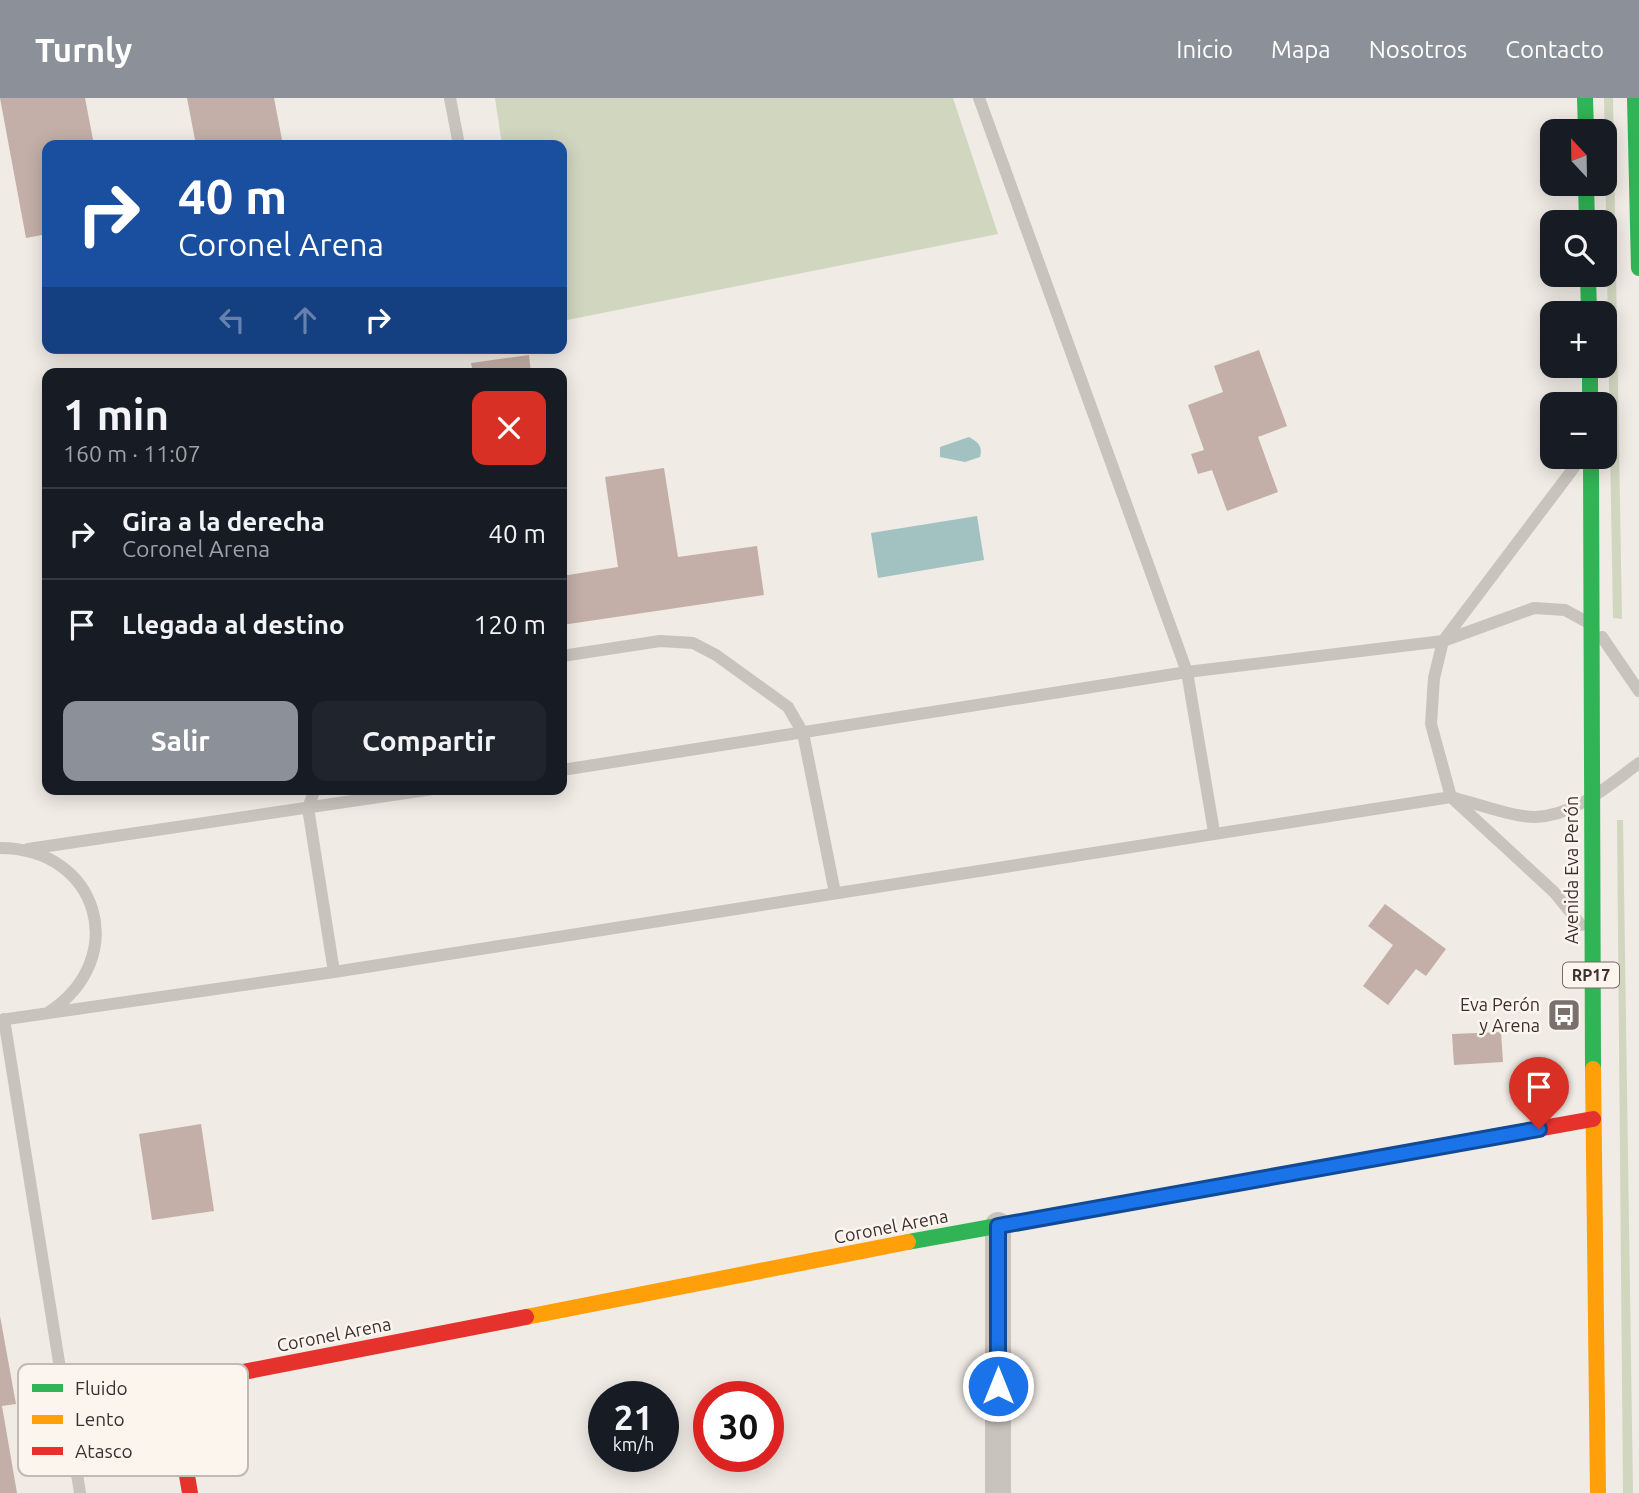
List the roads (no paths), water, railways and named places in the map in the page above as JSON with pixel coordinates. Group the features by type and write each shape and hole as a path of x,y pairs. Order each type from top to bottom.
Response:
{"street":[{"path":"1585,98 1586,119"},
{"path":"1635,98 1639,268"},
{"name":"Avenida Eva Perón","path":"1591,469 1594,625 1591,797 1592,1119 1598,1493"},
{"name":"Coronel Arena","path":"248,1371 998,1226 1592,1119"},
{"path":"998,1226 998,1493"}],"lane":[{"path":"450,98 458,140"},
{"path":"979,98 1187,672 1214,832"},
{"path":"1573,469 1443,641 1434,678 1431,724 1451,797 1554,892 1591,936"},
{"path":"567,769 1187,672 1443,641 1534,608 1565,610 1594,625 1639,691"},
{"path":"567,655 660,641 693,643 716,654 788,707 803,733 835,893"},
{"path":"59,1364 2,1019 334,972 1214,832 1451,797 1534,817 1566,811 1639,763"},
{"path":"313,795 308,808 334,972"},
{"path":"0,841 0,848 28,849 394,795"},
{"path":"28,849 53,859 75,877 89,899 96,926 95,953 85,978 68,999 46,1014"}],"water":[{"path":"969,437 979,445 980,457 965,462 940,457 940,447"},
{"path":"977,516 984,560 878,578 871,533"}],"place":[{"name":"Eva Perón y Arena","path":"1564,1015"}]}
